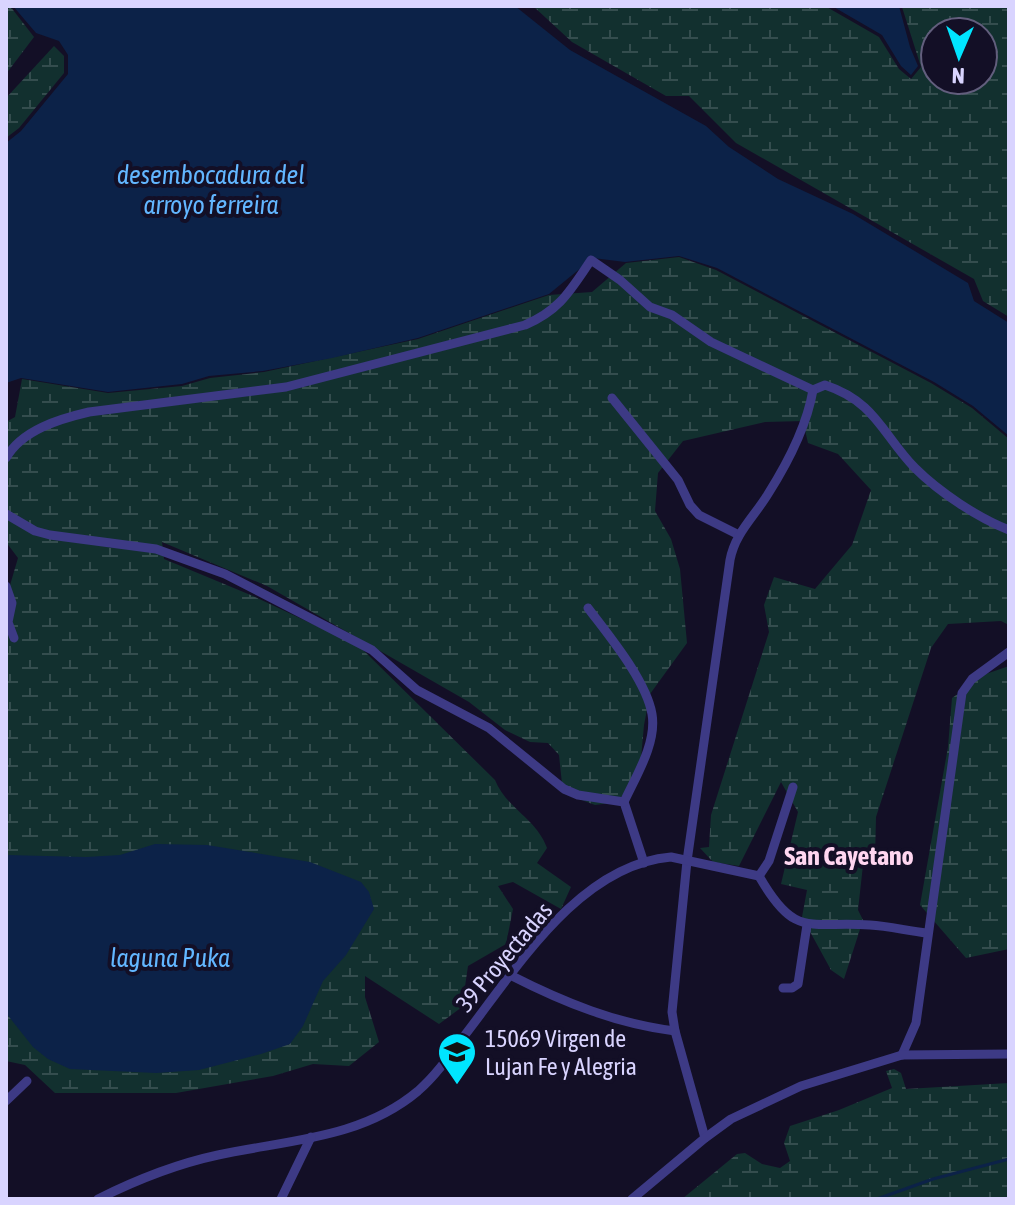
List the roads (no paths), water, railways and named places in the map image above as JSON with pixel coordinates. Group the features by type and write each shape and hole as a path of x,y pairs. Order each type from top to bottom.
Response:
{"street":[{"path":"6,458 12,447 58,419 89,412 286,387 525,325 547,316 564,299 591,260 620,280 650,307 672,315 711,342 813,390 825,385 855,399 877,418 916,468 988,522 1009,530"},
{"path":"705,1138 672,1012 687,861 730,560 739,535 785,463 813,390"},
{"path":"612,398 678,480 690,505 699,515 739,535"},
{"path":"6,514 35,531 156,549 225,574 365,645 417,690 489,728 564,789 578,795 624,802"},
{"path":"6,586 12,603 8,622 14,638"},
{"path":"588,608 630,667 652,714 645,754 624,802 644,863"},
{"path":"902,1055 916,1023 962,693 972,679 1009,652"},
{"path":"793,787 769,861 759,876 784,912 807,925 871,925 927,933"},
{"name":"39 Proyectadas","path":"98,1199 143,1178 193,1161 340,1133 397,1107 420,1089 581,896 619,872 671,857 759,876"},
{"path":"783,988 798,984 807,925"},
{"path":"512,976 567,1003 602,1015 675,1031"},
{"path":"632,1199 731,1119 801,1086 902,1055 1009,1054"},
{"path":"6,1101 27,1081"},
{"path":"281,1199 311,1137"}],"water":[{"name":"desembocadura del arroyo ferreira","path":"13,6 515,6 570,50 706,126 729,147 778,179 853,214 968,283 974,301 1009,323 1009,436 973,406 934,382 717,268 679,256 625,262 593,258 549,294 418,338 332,358 263,371 209,376 182,384 108,392 21,378 6,383 6,143 21,131 68,74 68,55 59,41 36,33"},
{"path":"832,6 899,6 918,66 911,75 901,66 882,35"},
{"name":"laguna Puka","path":"155,844 207,845 310,862 361,882 369,892 374,909 346,955 323,981 303,1026 290,1044 199,1070 156,1073 70,1069 48,1059 33,1047 6,1013 6,855 120,855"}],"waterway":[{"path":"877,1199 933,1179 1009,1159"}],"place":[{"name":"15069 Virgen de Lujan Fe y Alegria","path":"457,1086"}],"district":[{"name":"San Cayetano","path":"849,856"}]}
